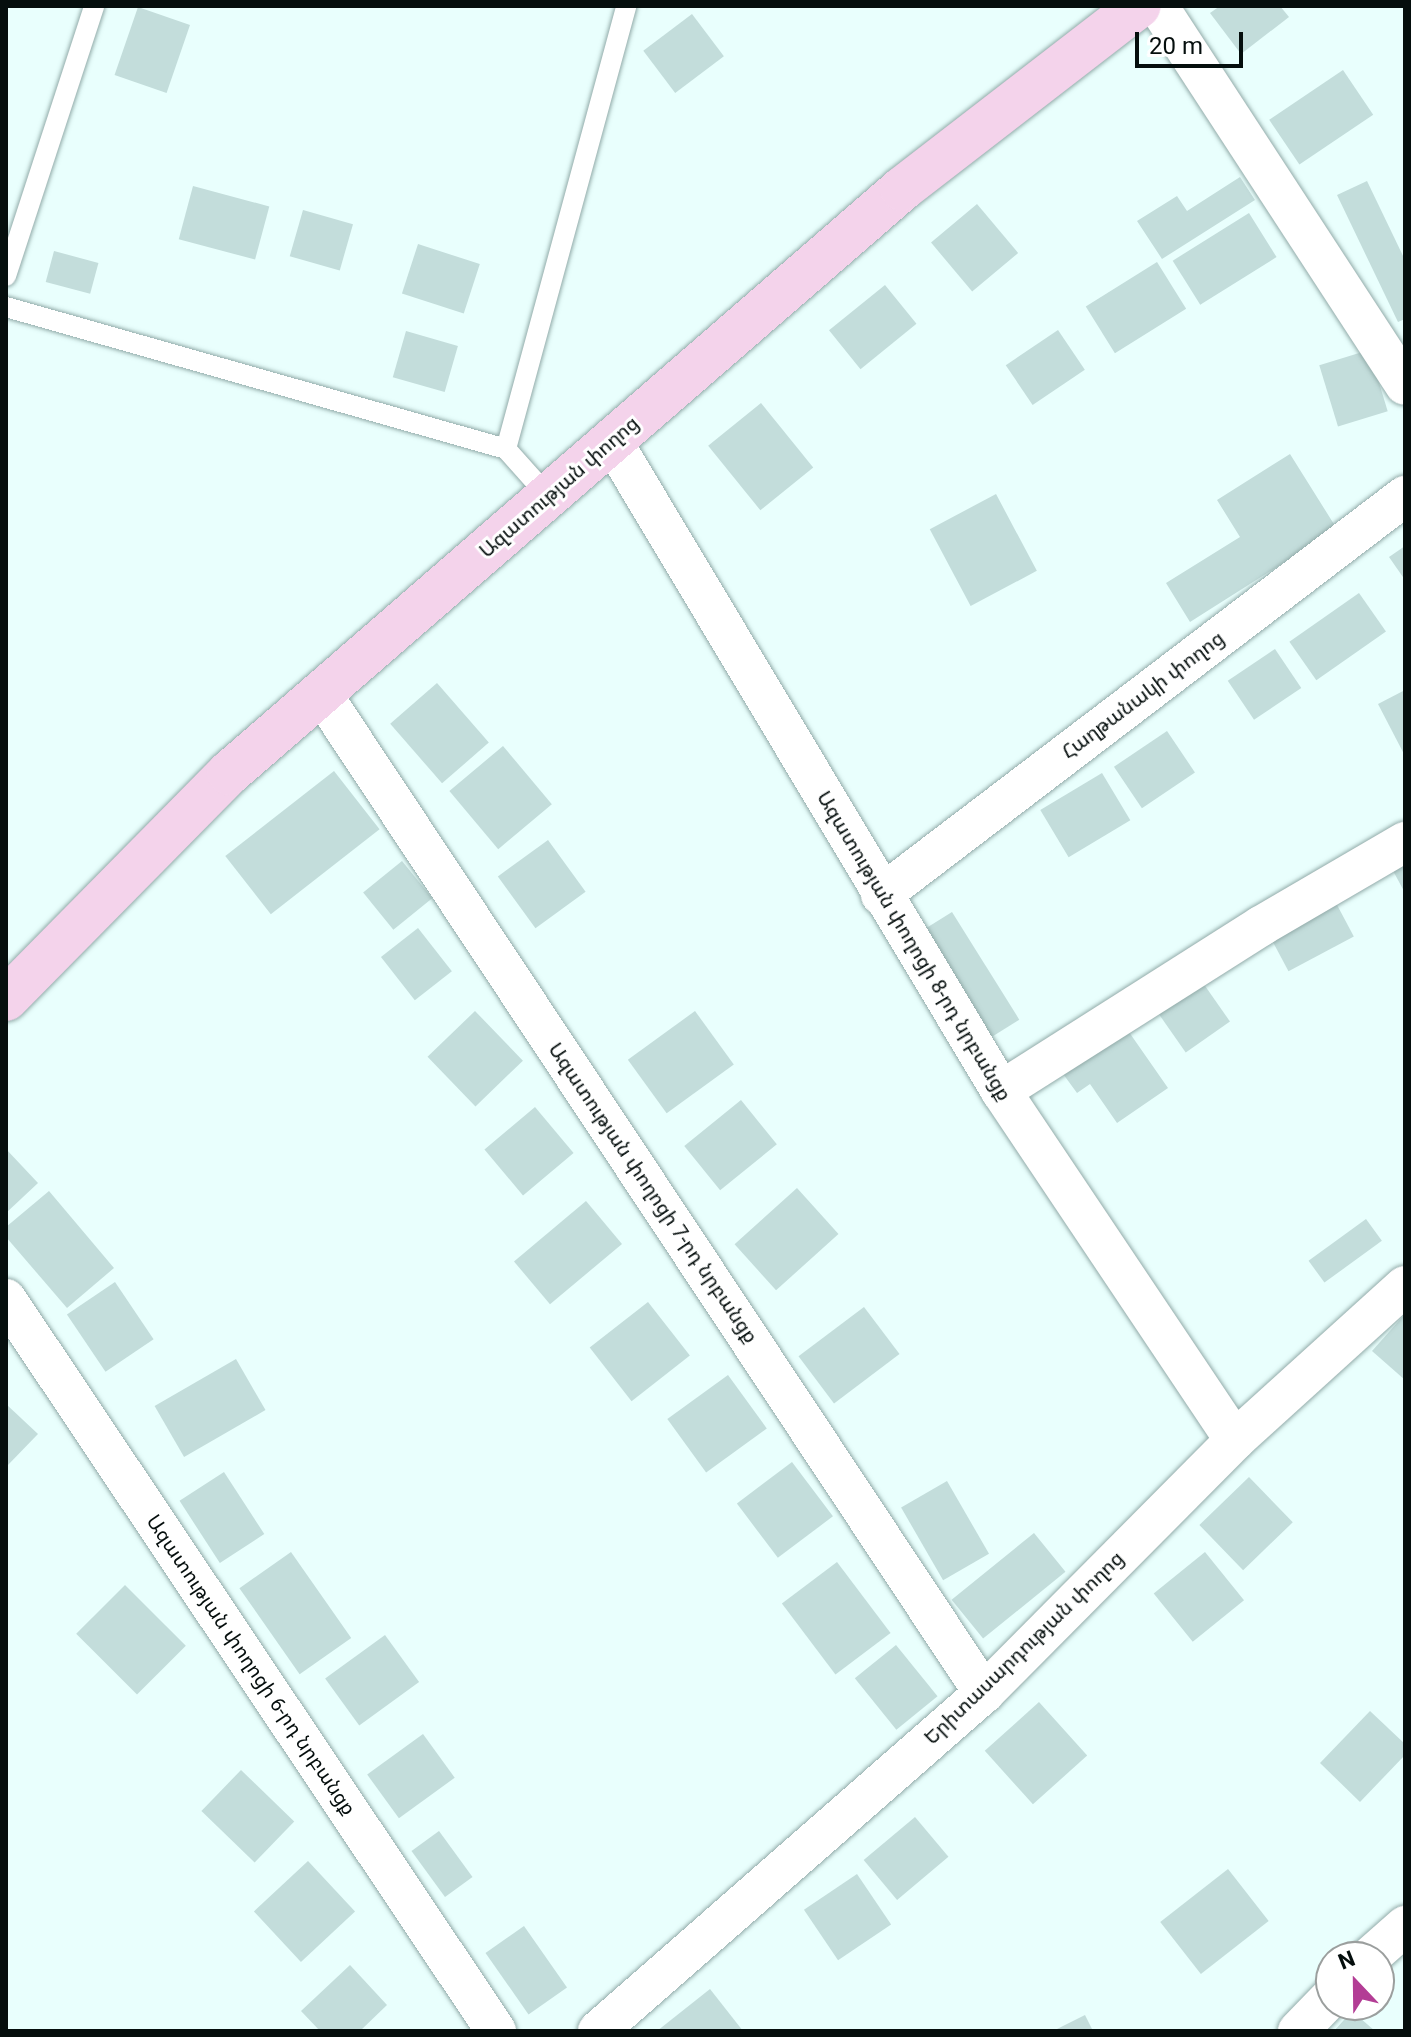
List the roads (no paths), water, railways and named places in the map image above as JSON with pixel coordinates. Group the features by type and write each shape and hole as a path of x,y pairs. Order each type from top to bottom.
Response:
{"street":[{"name":"Ազատության փողոց","path":"6,999 229,773 902,189 1139,6"},
{"path":"1158,6 1405,385"},
{"name":"Ազատության փողոցի 8-րդ նրբանցք","path":"612,441 1001,1091 1235,1440"},
{"name":"Հաղթանակի փողոց","path":"881,895 1405,496"},
{"name":"Ազատության փողոցի 7-րդ նրբանցք","path":"321,693 984,1693"},
{"path":"1001,1091 1261,926 1405,842"},
{"name":"Երիտասարդության փողոց","path":"598,2031 984,1693 1235,1440 1405,1286"},
{"name":"Ազատության փողոցի 6-րդ նրբանցք","path":"6,1299 496,2031"},
{"path":"1388,1941 1405,1926"},
{"path":"1298,2031 1315,2013"}],"lane":[{"path":"6,276 94,6"},
{"path":"506,449 626,6"},
{"path":"6,307 506,449 548,496"}]}
